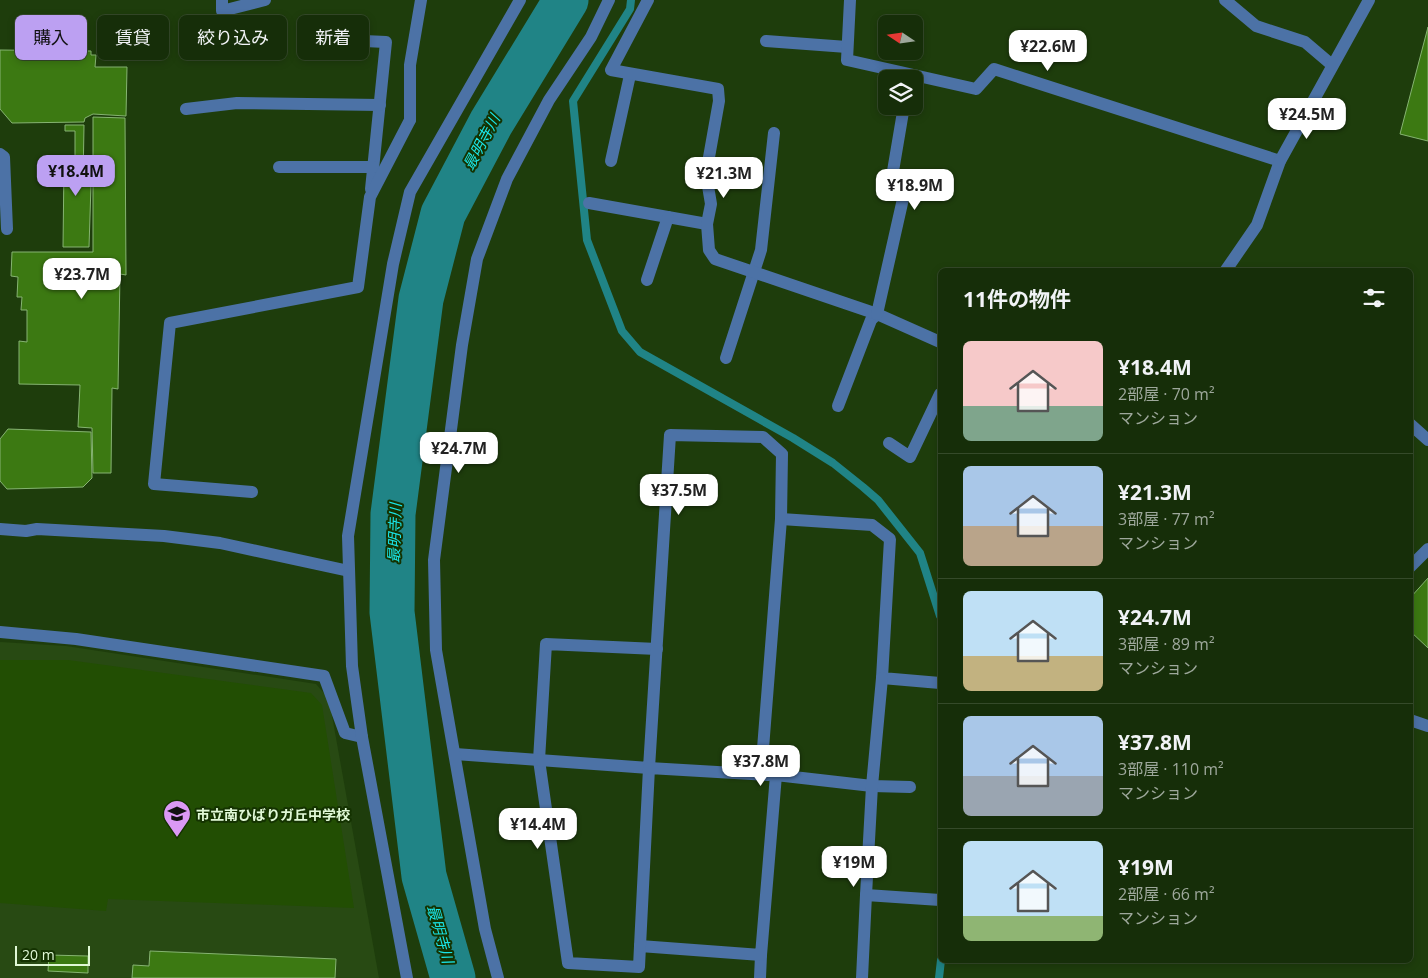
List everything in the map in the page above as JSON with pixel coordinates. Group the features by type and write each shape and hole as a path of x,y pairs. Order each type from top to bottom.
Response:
{"street":[{"path":"222,0 222,11 265,0"},
{"path":"370,197 410,120 410,65 420,0"},
{"path":"408,978 362,737 352,666 348,536 393,264 410,192 520,0"},
{"path":"498,978 485,929 436,650 434,560 462,345 477,260 507,179 549,100 591,38 610,0"},
{"path":"648,0 611,70 630,75 718,89 719,101 706,174 711,204 707,224 709,250 715,259 877,314 938,341"},
{"path":"850,0 847,60 886,70"},
{"path":"1225,0 1256,26 1305,42 1332,65"},
{"path":"1226,268 1233,262 1257,226 1280,161 1369,0"},
{"path":"252,492 154,484 170,323 358,287 370,197 386,42 369,41"},
{"path":"766,41 847,48"},
{"path":"923,79 976,89 994,69 1280,161"},
{"path":"611,161 630,75"},
{"path":"186,109 237,103 380,105"},
{"path":"838,406 871,320 877,314 906,190 892,177 902,115"},
{"path":"726,358 761,250 774,133"},
{"path":"0,154 4,156 7,229"},
{"path":"279,167 373,167"},
{"path":"589,203 707,224"},
{"path":"647,280 668,217"},
{"path":"888,444 914,463 938,399"},
{"path":"1413,427 1428,440"},
{"path":"657,650 546,644 539,760 568,963 639,967 649,768 657,650 670,435 763,437 782,454 781,519 761,774"},
{"path":"781,519 872,525 890,539 882,678 872,786 862,978"},
{"path":"0,529 26,531 37,529 154,536 220,543 349,571"},
{"path":"1413,564 1428,549"},
{"path":"0,632 76,639 324,676 345,733 362,737"},
{"path":"882,678 938,683"},
{"path":"1413,721 1428,726"},
{"path":"455,754 776,775 872,786 910,787"},
{"path":"760,978 776,775"},
{"path":"866,895 938,900"},
{"path":"640,946 761,955"}],"shaded area":[{"name":"市立南ひばりガ丘中学校","path":"0,642 66,646 316,684 329,699 379,978 0,978"},
{"name":"市立南ひばりガ丘中学校","path":"0,660 68,660 311,693 322,705 354,908 108,899 106,911 0,903"}],"building":[{"path":"1428,27 1428,141 1400,134"},
{"path":"0,50 15,50 15,60 87,60 87,51 91,51 91,55 96,55 95,67 127,67 126,116 93,114 85,118 84,122 12,123 0,109"},
{"path":"93,117 125,118 126,275 120,274 118,389 112,388 111,473 93,473 92,428 78,427 80,385 19,384 19,341 27,342 27,310 21,310 22,297 17,297 18,277 11,276 12,252 93,252"},
{"path":"65,125 84,125 83,184 91,185 89,247 63,247 64,164 75,165 75,131 65,131"},
{"path":"8,429 91,432 92,478 83,487 7,489 0,481 0,439"},
{"path":"1428,578 1428,648 1413,634 1413,595"},
{"path":"150,951 336,959 335,978 132,978 133,965 149,966"},
{"path":"49,955 88,956 88,973 48,971"}],"waterway":[{"name":"最明寺川","path":"453,978 424,876 392,612 393,514 421,299 443,214 491,123 566,0"},
{"path":"631,0 630,9 573,101 587,240 622,331 640,352 793,438 833,463 878,500 920,553 938,610"},
{"path":"939,978 941,963"}],"place":[{"name":"市立南ひばりガ丘中学校","path":"177,838"}]}
